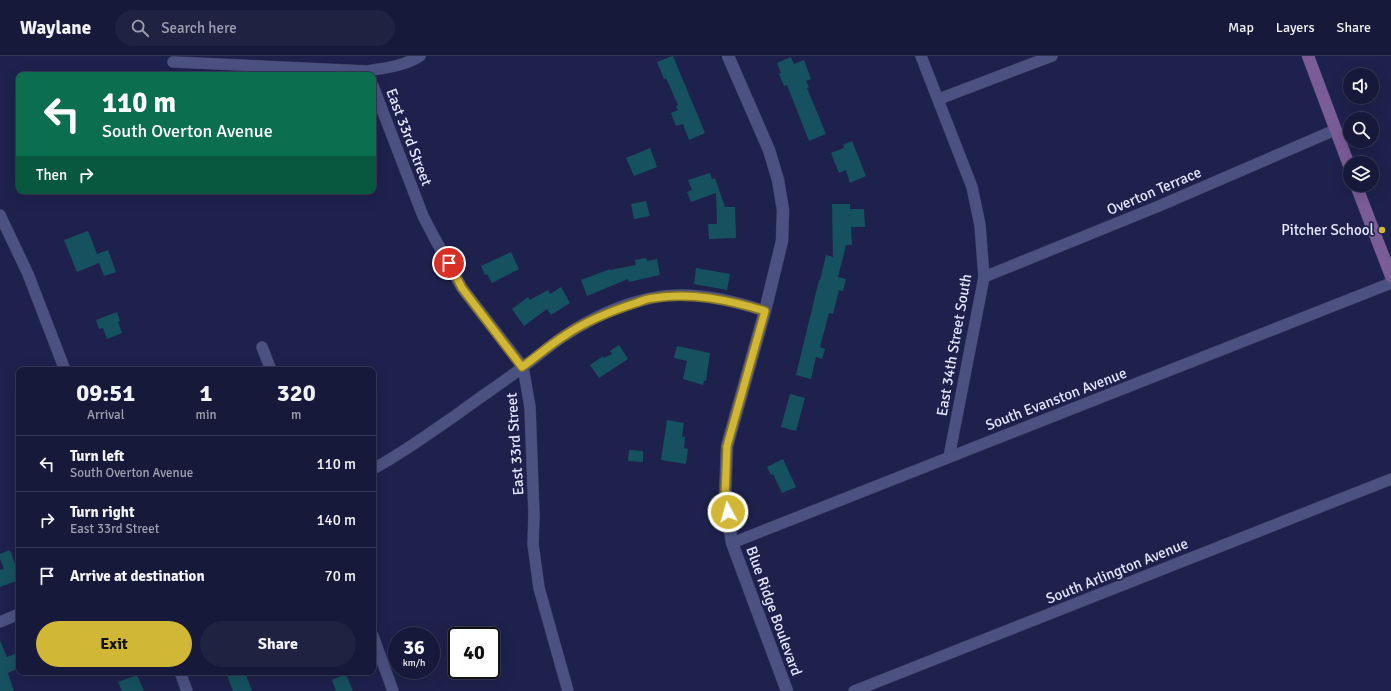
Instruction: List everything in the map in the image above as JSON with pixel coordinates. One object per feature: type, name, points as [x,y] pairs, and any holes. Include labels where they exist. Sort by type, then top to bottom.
[{"type":"main road","points":[[1308,56],[1345,156]]},
{"type":"main road","points":[[1359,192],[1391,276]]},
{"type":"street","points":[[373,72],[396,67],[412,61],[420,56]]},
{"type":"street","name":"Blue Ridge Boulevard","points":[[728,56],[769,150],[778,180],[783,210],[782,241],[765,311],[727,446],[725,497],[732,543],[787,691]]},
{"type":"street","name":"East 34th Street South","points":[[921,56],[939,98],[972,187],[980,225],[984,277],[949,457]]},
{"type":"street","points":[[939,98],[1052,56]]},
{"type":"street","points":[[174,62],[350,72]]},
{"type":"street","name":"East 33rd Street","points":[[376,94],[423,216],[435,239],[462,288],[522,367],[530,407],[534,515],[533,544],[538,581],[568,691]]},
{"type":"street","name":"Overton Terrace","points":[[984,277],[1159,206],[1335,130]]},
{"type":"street","points":[[0,216],[28,274],[64,367]]},
{"type":"street","name":"South Evanston Avenue","points":[[732,543],[1391,283]]},
{"type":"street","points":[[376,467],[430,433],[563,336],[582,324],[617,309],[653,298],[678,296],[710,298],[742,304],[765,311]]},
{"type":"street","points":[[262,347],[270,367]]},
{"type":"street","name":"South Arlington Avenue","points":[[854,691],[1391,479]]},
{"type":"street","points":[[0,622],[16,615]]},
{"type":"street","points":[[376,644],[393,691]]},
{"type":"street","points":[[181,675],[187,691]]},
{"type":"building","points":[[672,56],[705,133],[689,140],[683,124],[676,126],[671,113],[678,110],[676,106],[678,105],[657,62]]},
{"type":"building","points":[[791,57],[794,64],[804,60],[811,79],[806,81],[809,87],[807,88],[826,134],[809,141],[787,85],[784,86],[779,74],[781,73],[777,63]]},
{"type":"building","points":[[852,141],[866,176],[850,183],[846,170],[839,173],[831,153],[844,148],[843,145]]},
{"type":"building","points":[[650,148],[657,167],[634,176],[626,158]]},
{"type":"building","points":[[710,173],[712,179],[715,178],[725,207],[735,207],[736,238],[709,239],[708,224],[717,224],[716,193],[691,202],[687,192],[692,190],[688,180]]},
{"type":"building","points":[[646,201],[650,216],[634,219],[631,204]]},
{"type":"building","points":[[832,204],[850,204],[850,209],[864,209],[865,227],[851,227],[852,245],[846,245],[838,277],[846,279],[843,291],[839,290],[833,314],[829,313],[820,347],[825,349],[822,359],[816,357],[811,379],[796,375],[826,255],[833,257]]},
{"type":"building","points":[[88,231],[97,254],[108,250],[116,272],[104,276],[99,263],[77,272],[64,240]]},
{"type":"building","points":[[511,252],[519,269],[492,283],[487,274],[485,275],[481,266]]},
{"type":"building","points":[[646,258],[647,261],[657,259],[660,275],[629,282],[628,279],[587,296],[581,280],[610,269],[636,265],[635,260]]},
{"type":"building","points":[[696,268],[730,274],[727,290],[694,284]]},
{"type":"building","points":[[561,287],[570,303],[551,315],[547,309],[524,326],[512,309],[528,297],[530,300],[548,290],[550,294]]},
{"type":"building","points":[[117,312],[120,321],[118,322],[122,333],[107,339],[103,328],[99,329],[96,320]]},
{"type":"building","points":[[619,345],[628,359],[599,378],[590,365],[603,356],[604,358],[612,354],[610,351]]},
{"type":"building","points":[[677,346],[710,353],[706,381],[704,381],[703,385],[683,379],[687,361],[674,358]]},
{"type":"building","points":[[790,394],[805,398],[796,431],[781,427]]},
{"type":"building","points":[[667,420],[684,423],[682,437],[685,437],[684,448],[688,449],[686,464],[661,460]]},
{"type":"building","points":[[629,450],[643,451],[643,462],[628,461]]},
{"type":"building","points":[[783,459],[796,487],[782,493],[773,474],[771,475],[767,467]]},
{"type":"building","points":[[10,550],[16,564],[16,581],[0,587],[0,570],[4,569],[0,559],[0,554]]},
{"type":"building","points":[[0,640],[7,657],[16,653],[16,669],[8,673],[14,691],[0,691]]},
{"type":"building","points":[[137,675],[144,691],[122,691],[118,682]]},
{"type":"building","points":[[227,675],[246,675],[252,691],[233,691]]},
{"type":"building","points":[[346,675],[353,691],[336,691],[332,680]]},
{"type":"place","name":"Pitcher School","points":[[1382,230]]},
{"type":"route","points":[[449,263],[462,288],[522,367],[563,336],[582,324],[617,309],[653,298],[678,296],[710,298],[742,304],[765,311],[727,446],[725,497],[728,512]]}]
